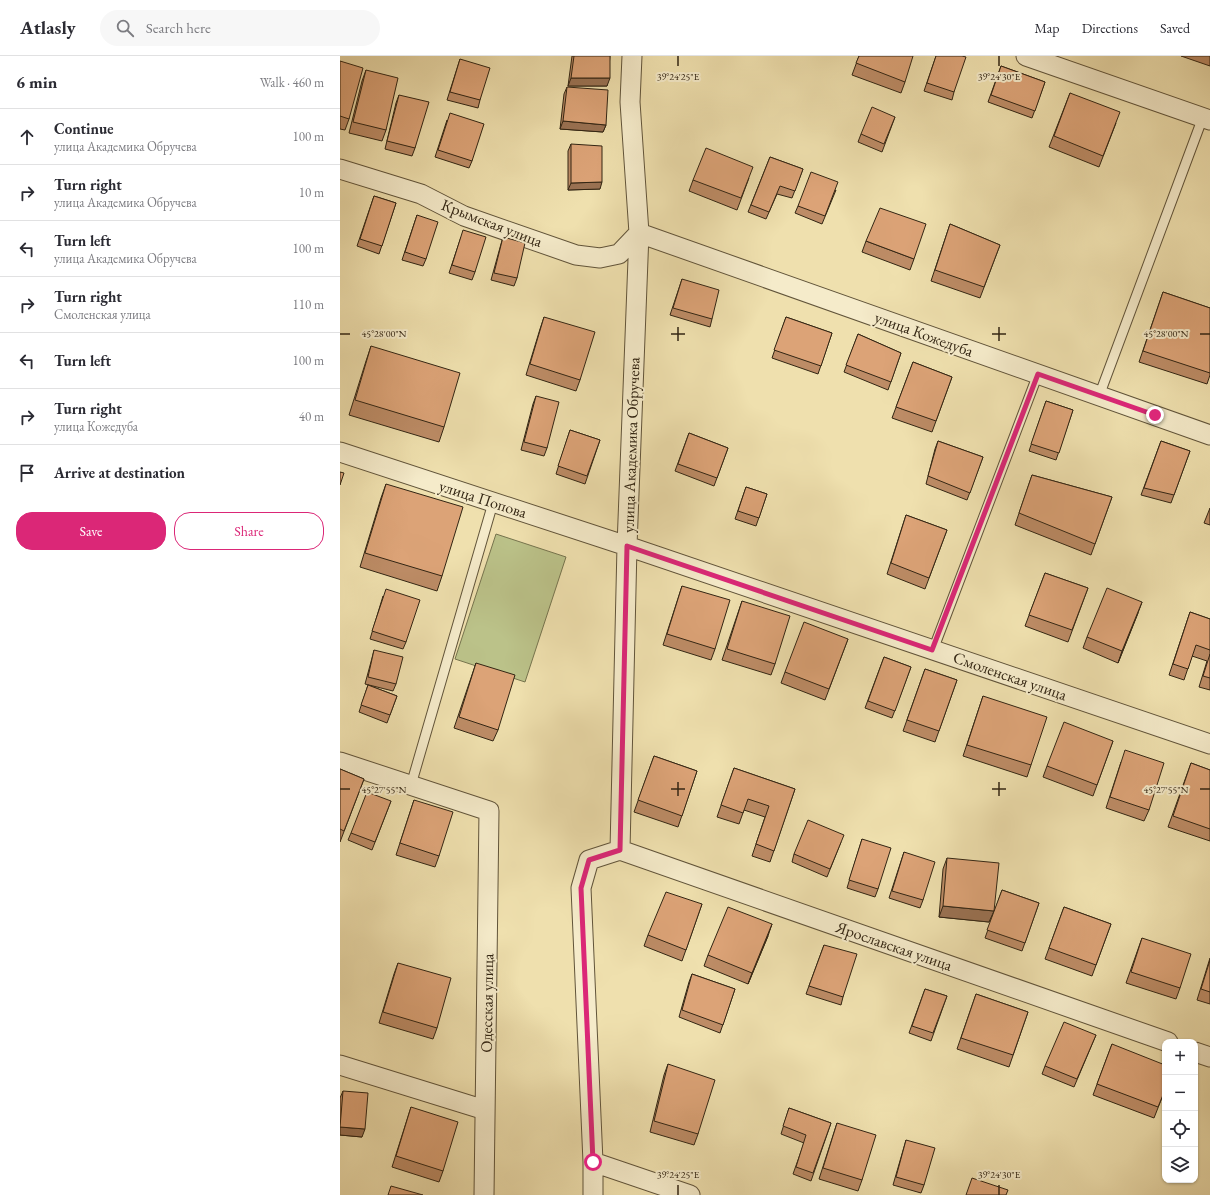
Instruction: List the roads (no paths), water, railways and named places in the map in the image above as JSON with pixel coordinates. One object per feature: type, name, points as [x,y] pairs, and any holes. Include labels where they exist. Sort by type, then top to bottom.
[{"type":"street","name":"улица Академика Обручева","points":[[620,850],[627,546],[638,233],[630,102],[632,56]]},
{"type":"street","points":[[1026,56],[1206,118]]},
{"type":"street","name":"Крымская улица","points":[[340,169],[421,194],[464,216],[576,255],[600,258],[619,254],[638,233]]},
{"type":"street","name":"улица Кожедуба","points":[[638,233],[1210,435]]},
{"type":"street","name":"улица Попова","points":[[340,452],[627,546]]},
{"type":"street","name":"Смоленская улица","points":[[627,546],[1210,744]]},
{"type":"street","points":[[340,762],[411,785]]},
{"type":"street","name":"Одесская улица","points":[[411,785],[489,811],[484,1195]]},
{"type":"street","points":[[593,1195],[593,1162],[581,888],[589,860],[620,850]]},
{"type":"street","name":"Ярославская улица","points":[[620,850],[1162,1040]]},
{"type":"street","points":[[1198,1053],[1210,1057]]},
{"type":"street","points":[[340,1065],[485,1110]]},
{"type":"street","points":[[593,1162],[690,1195]]},
{"type":"lane","points":[[1099,396],[1206,118]]},
{"type":"lane","points":[[932,650],[1038,374]]},
{"type":"lane","points":[[411,785],[493,503]]}]
